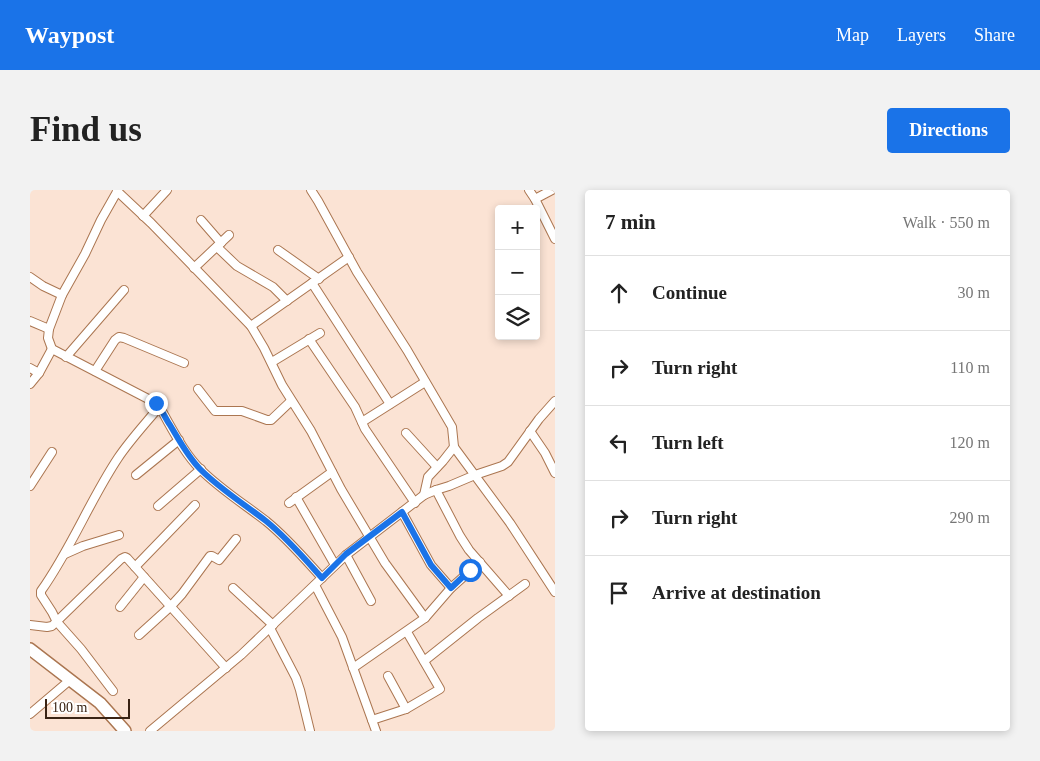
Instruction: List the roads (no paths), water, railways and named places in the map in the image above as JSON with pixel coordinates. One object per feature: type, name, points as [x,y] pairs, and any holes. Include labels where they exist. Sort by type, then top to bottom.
[{"type":"highway","points":[[30,650],[100,704],[126,731]]},
{"type":"street","points":[[322,578],[292,545],[267,522],[200,469],[188,454],[156,403],[52,349],[48,338],[49,329],[62,295],[81,262],[117,190],[251,326],[272,362],[291,401],[311,431],[341,489],[386,563],[425,618]]},
{"type":"street","points":[[143,216],[167,190]]},
{"type":"street","points":[[311,190],[349,257],[452,427],[454,447],[510,523],[554,588]]},
{"type":"street","points":[[529,190],[535,198],[555,239]]},
{"type":"street","points":[[535,198],[552,190]]},
{"type":"street","points":[[201,220],[237,266],[273,287],[287,301]]},
{"type":"street","points":[[194,268],[229,235]]},
{"type":"street","points":[[278,250],[315,281],[390,404]]},
{"type":"street","points":[[251,326],[349,257]]},
{"type":"street","points":[[30,277],[62,295]]},
{"type":"street","points":[[66,357],[124,290]]},
{"type":"street","points":[[30,321],[49,329]]},
{"type":"street","points":[[272,362],[320,333]]},
{"type":"street","points":[[95,371],[115,340],[119,337],[184,362]]},
{"type":"street","points":[[309,339],[355,407],[365,429],[414,503]]},
{"type":"street","points":[[30,384],[39,373],[52,349]]},
{"type":"street","points":[[30,368],[39,373]]},
{"type":"street","points":[[362,422],[425,382]]},
{"type":"street","points":[[198,389],[215,411],[242,411],[267,420],[271,420],[291,401]]},
{"type":"street","points":[[150,731],[226,668],[346,554],[424,496],[508,462],[539,419],[555,401]]},
{"type":"street","points":[[113,691],[56,622],[41,595],[41,591],[65,554],[119,456],[160,407]]},
{"type":"street","points":[[530,431],[545,453],[555,473]]},
{"type":"street","points":[[406,432],[437,467]]},
{"type":"street","points":[[136,475],[179,440]]},
{"type":"street","points":[[424,496],[427,478],[454,447]]},
{"type":"street","points":[[30,486],[52,452]]},
{"type":"street","points":[[158,506],[200,469]]},
{"type":"street","points":[[288,503],[332,472]]},
{"type":"street","points":[[436,490],[469,550],[509,596]]},
{"type":"street","points":[[296,497],[335,565]]},
{"type":"street","points":[[135,567],[195,505]]},
{"type":"street","points":[[402,512],[431,565],[451,588]]},
{"type":"street","points":[[65,554],[83,546],[119,535]]},
{"type":"street","points":[[139,635],[171,606],[187,588],[210,556],[219,560],[236,540]]},
{"type":"street","points":[[346,554],[370,602]]},
{"type":"street","points":[[30,625],[52,626],[125,557],[226,668]]},
{"type":"street","points":[[353,668],[425,618],[451,588],[480,562]]},
{"type":"street","points":[[120,607],[144,577]]},
{"type":"street","points":[[424,661],[525,584]]},
{"type":"street","points":[[314,585],[342,637],[376,731]]},
{"type":"street","points":[[233,588],[272,626],[296,678],[310,731]]},
{"type":"street","points":[[372,720],[406,709],[440,689],[407,632]]},
{"type":"street","points":[[388,676],[406,709]]},
{"type":"street","points":[[30,714],[70,680]]}]
